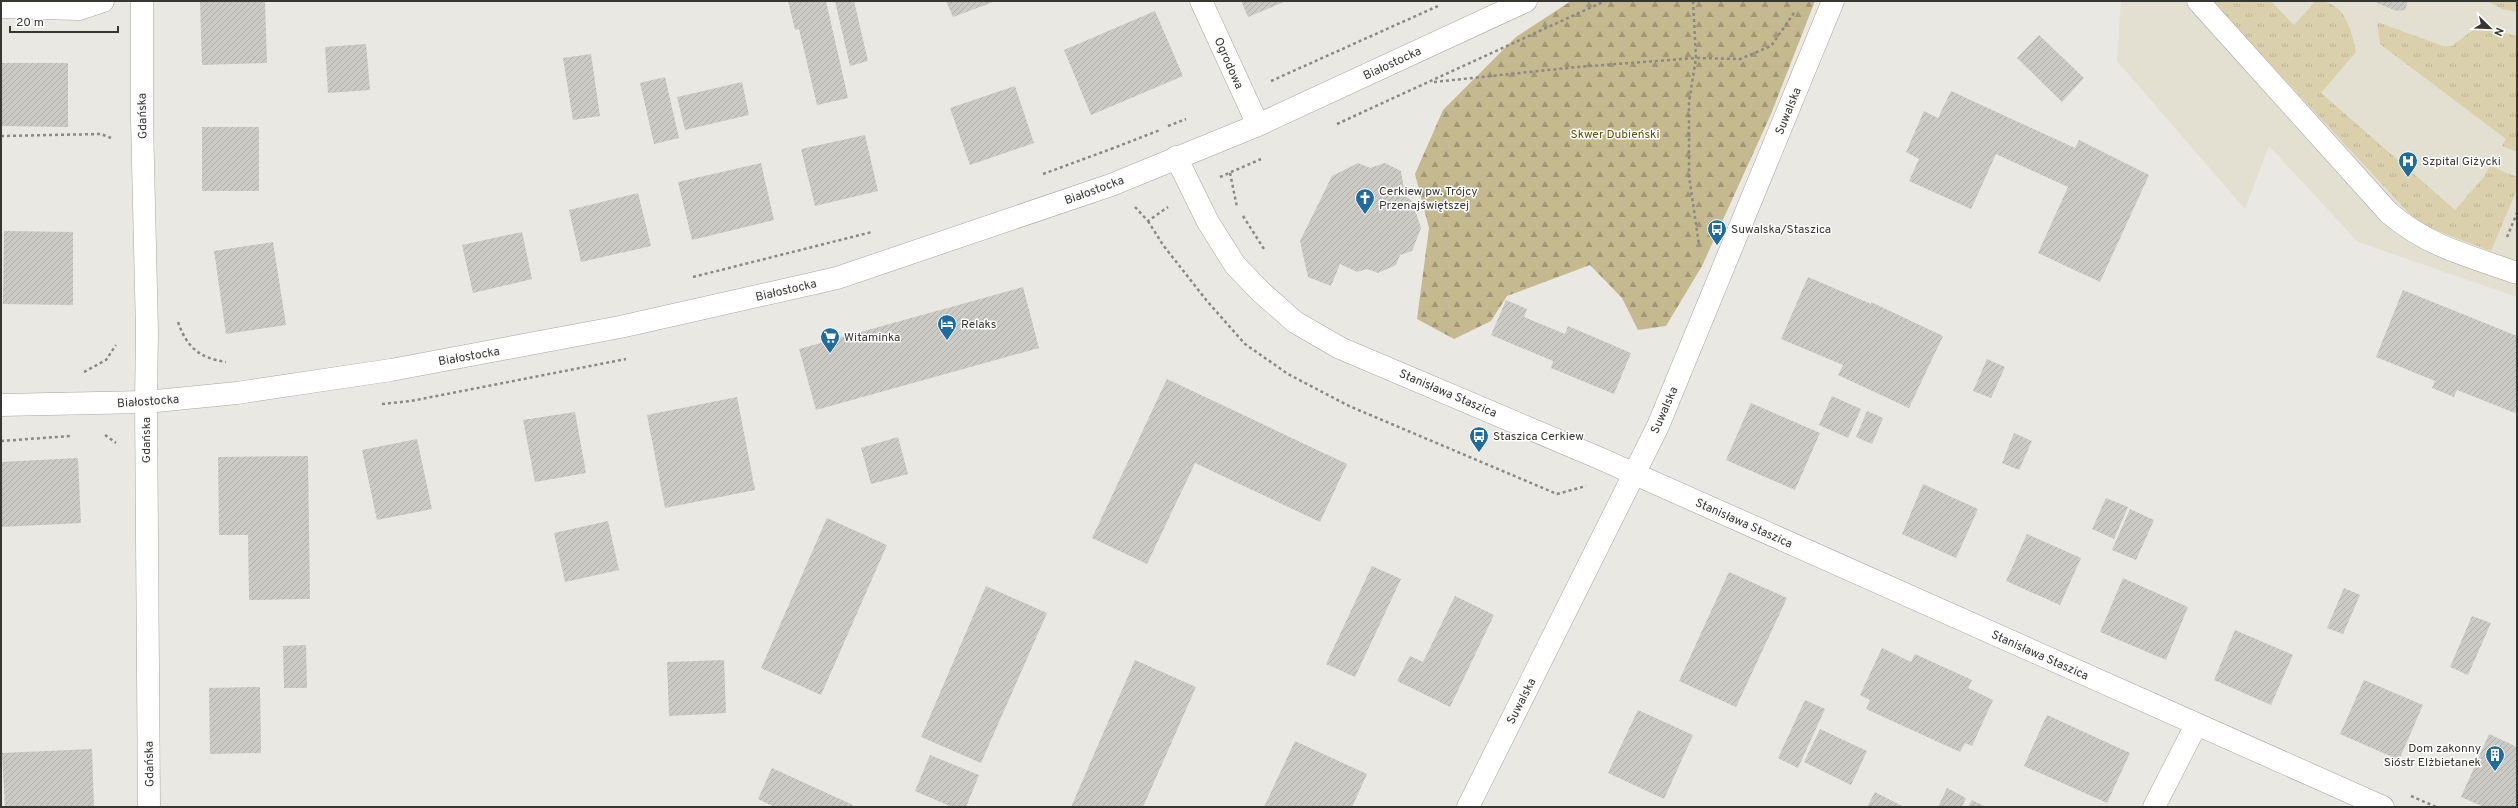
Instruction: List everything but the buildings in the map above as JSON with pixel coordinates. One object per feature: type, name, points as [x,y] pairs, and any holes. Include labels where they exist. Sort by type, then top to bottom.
[{"type":"street","points":[[1,7],[79,9],[103,1]]},
{"type":"street","name":"Gdańska","points":[[142,1],[142,120],[147,331],[146,402],[149,807]]},
{"type":"street","name":"Ogrodowa","points":[[1201,1],[1258,125]]},
{"type":"street","name":"Białostocka","points":[[1,405],[146,402],[237,393],[390,370],[613,328],[837,278],[1110,185],[1258,125],[1526,1]]},
{"type":"street","name":"Suwalska","points":[[1468,807],[1658,426],[1833,1]]},
{"type":"street","points":[[2198,1],[2389,213],[2408,230],[2434,244],[2517,273]]},
{"type":"street","name":"Stanisława Staszica","points":[[1176,157],[1208,222],[1235,265],[1261,292],[1295,322],[1340,348],[1634,473],[2382,807]]},
{"type":"street","points":[[2154,807],[2196,725]]},
{"type":"path","points":[[1693,1],[1696,58],[1689,102],[1689,176],[1700,251]]},
{"type":"path","points":[[1430,82],[1577,67],[1696,58],[1740,59],[1771,46],[1797,7]]},
{"type":"path","points":[[1,136],[101,134],[109,139],[116,138]]},
{"type":"path","points":[[1036,176],[1111,149]]},
{"type":"path","points":[[1230,173],[1236,205],[1264,250]]},
{"type":"path","points":[[1148,221],[1163,245],[1245,344],[1288,374],[1349,406],[1557,494],[1587,485]]},
{"type":"path","points":[[686,279],[878,230]]},
{"type":"path","points":[[181,330],[196,352],[210,360],[230,362]]},
{"type":"path","points":[[1,440],[78,436]]},
{"type":"shaded area","name":"Szpital Giżycki","points":[[2121,1],[2517,1],[2517,297],[2358,242],[2269,146],[2245,209],[2117,61]]},
{"type":"green space","name":"Skwer Dubieński","points":[[1571,1],[1815,1],[1771,114],[1702,266],[1666,326],[1638,330],[1622,298],[1590,265],[1507,296],[1491,321],[1454,339],[1417,319],[1429,228],[1415,174],[1443,110],[1516,37]]},
{"type":"green space","points":[[2212,1],[2271,1],[2294,25],[2316,1],[2326,2],[2340,11],[2349,26],[2356,52],[2321,93],[2455,210],[2483,178],[2490,166],[2517,177],[2517,189],[2491,251],[2419,224]]},
{"type":"green space","points":[[2487,1],[2517,1],[2517,12],[2502,9]]},
{"type":"green space","points":[[2377,22],[2443,46],[2452,46],[2477,27],[2517,36],[2517,152],[2502,146],[2506,139],[2380,44]]},
{"type":"place","name":"Szpital Giżycki","points":[[2408,178]]},
{"type":"place","name":"Cerkiew pw. Trójcy Przenajświętszej","points":[[1365,215]]},
{"type":"place","name":"Suwalska/Staszica","points":[[1717,246]]},
{"type":"place","name":"Relaks","points":[[947,341]]},
{"type":"place","name":"Witaminka","points":[[830,354]]},
{"type":"place","name":"Staszica Cerkiew","points":[[1479,453]]},
{"type":"place","name":"Dom zakonny Sióstr Elżbietanek","points":[[2495,772]]}]
